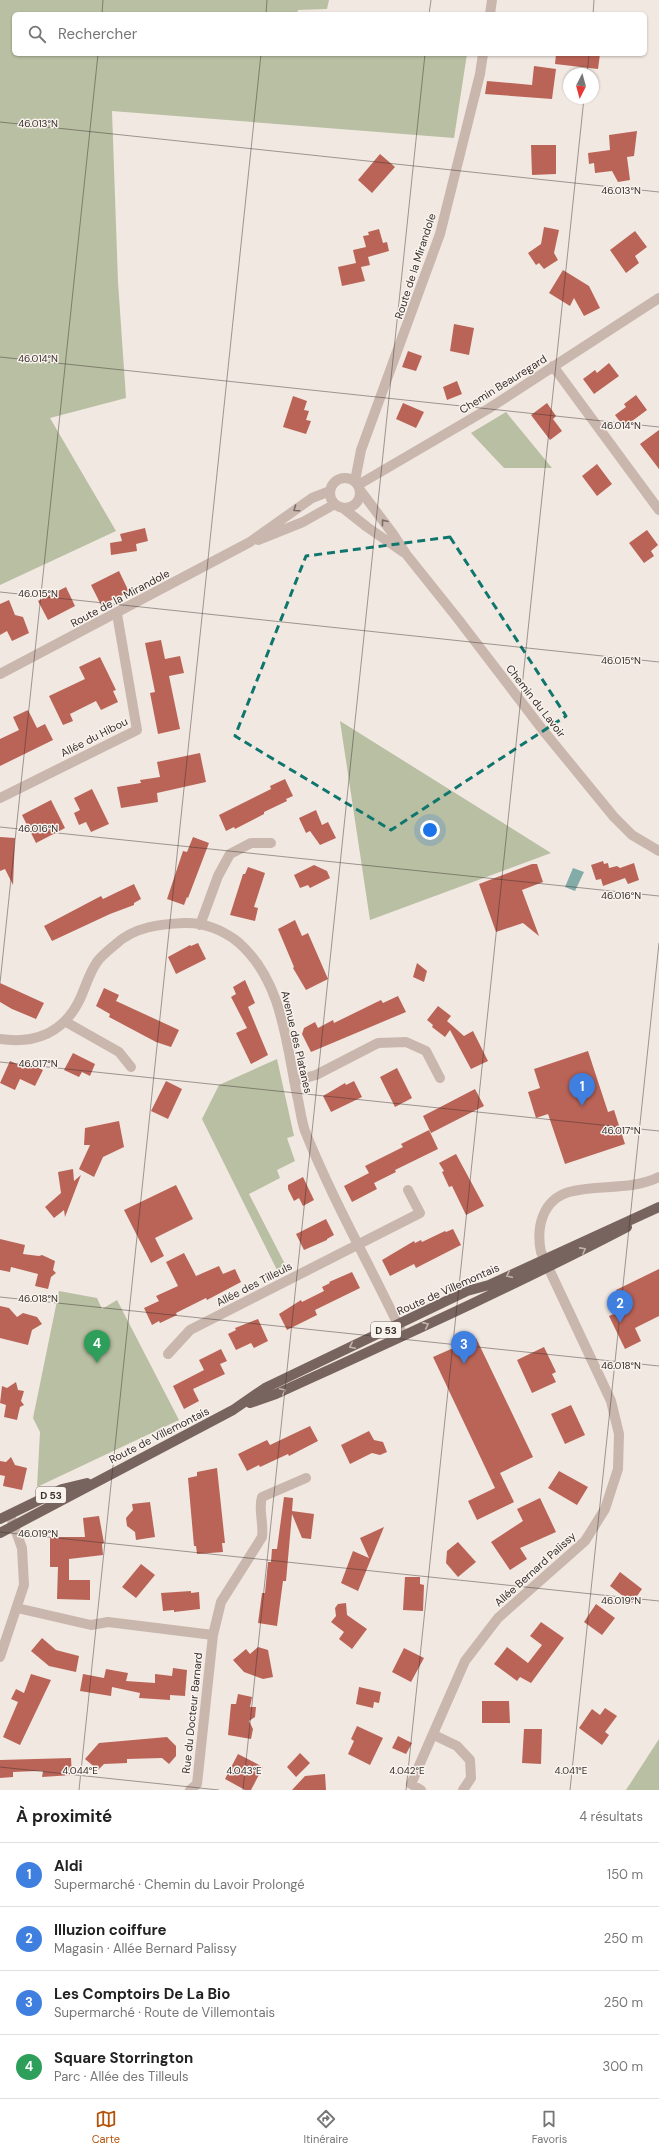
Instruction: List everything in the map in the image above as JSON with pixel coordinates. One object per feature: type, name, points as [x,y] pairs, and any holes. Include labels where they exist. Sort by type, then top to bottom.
[{"type":"main road","name":"Route de Villemontais","points":[[233,1410],[276,1394],[403,1336],[546,1263],[630,1225],[657,1208]]},
{"type":"main road","name":"Route de Villemontais","points":[[0,1533],[68,1499],[95,1482],[233,1410],[266,1388],[467,1291],[488,1285],[546,1263]]},
{"type":"main road","name":"Route de Villemontais","points":[[0,1519],[62,1489],[95,1482]]},
{"type":"street","points":[[490,12],[492,0]]},
{"type":"street","name":"Route de la Mirandole","points":[[358,486],[361,450],[440,234],[480,74],[483,56]]},
{"type":"street","name":"Chemin Beauregard","points":[[358,486],[488,409],[659,298]]},
{"type":"street","points":[[553,366],[659,510]]},
{"type":"street","points":[[346,478],[358,486],[356,503],[339,506],[332,501],[330,491],[337,480],[346,478]]},
{"type":"street","name":"Chemin du Lavoir","points":[[358,486],[406,554],[542,729],[614,817],[632,835],[659,851]]},
{"type":"street","name":"Route de la Mirandole","points":[[0,674],[117,614],[250,542],[312,498],[330,491]]},
{"type":"street","name":"Route de la Mirandole","points":[[250,542],[303,522],[339,506]]},
{"type":"street","name":"Chemin du Lavoir","points":[[339,506],[367,528],[406,554]]},
{"type":"street","name":"Allée du Hibou","points":[[0,798],[137,730],[117,614]]},
{"type":"street","points":[[200,925],[218,876],[230,854],[251,843],[271,843]]},
{"type":"street","name":"Avenue des Platanes","points":[[0,1039],[18,1041],[41,1037],[66,1022],[78,1003],[97,962],[123,937],[148,927],[166,924],[191,923],[228,934],[250,953],[267,977],[276,998],[304,1129],[358,1245],[403,1336]]},
{"type":"street","points":[[66,1022],[120,1052],[131,1068]]},
{"type":"street","points":[[294,1081],[316,1074],[378,1043],[406,1042],[426,1051],[440,1078]]},
{"type":"street","name":"Allée Bernard Palissy","points":[[421,1790],[411,1784],[466,1661],[498,1618],[585,1541],[605,1509],[618,1468],[619,1434],[611,1401],[546,1263],[539,1243],[539,1227],[550,1204],[560,1196],[569,1192],[628,1187],[659,1177]]},
{"type":"street","name":"Allée des Tilleuls","points":[[168,1354],[190,1330],[420,1213],[408,1190]]},
{"type":"street","name":"Rue du Docteur Barnard","points":[[190,1790],[196,1784],[213,1635],[221,1602],[262,1536],[262,1497],[306,1478]]},
{"type":"street","points":[[0,1657],[24,1585],[22,1548],[10,1515]]},
{"type":"street","points":[[17,1608],[91,1625],[108,1622],[213,1635]]},
{"type":"street","points":[[434,1735],[457,1746],[470,1760],[471,1778],[463,1790]]},
{"type":"highlighted area","points":[[450,537],[566,716],[391,830],[235,736],[306,556]]},
{"type":"green space","points":[[0,0],[329,0],[327,9],[298,10],[298,12],[12,12],[12,56],[467,56],[454,138],[112,111],[118,282],[126,398],[50,418],[116,531],[0,585]]},
{"type":"green space","points":[[506,412],[552,468],[504,468],[471,433]]},
{"type":"green space","points":[[340,721],[551,853],[370,920]]},
{"type":"green space","points":[[277,1059],[294,1136],[287,1138],[295,1161],[277,1170],[280,1178],[249,1194],[288,1270],[279,1274],[202,1119],[219,1085]]},
{"type":"green space","points":[[59,1291],[97,1298],[102,1309],[117,1300],[179,1420],[37,1487],[40,1432],[33,1418]]},
{"type":"green space","points":[[659,1739],[659,1790],[626,1790]]},
{"type":"water","points":[[573,868],[584,872],[575,891],[565,887]]},
{"type":"building","points":[[556,56],[600,56],[598,68],[555,64]]},
{"type":"building","points":[[534,66],[556,69],[552,99],[485,94],[487,81],[532,85]]},
{"type":"building","points":[[637,131],[634,156],[627,157],[630,180],[618,182],[612,171],[595,173],[594,163],[589,164],[588,153],[610,150],[609,135]]},
{"type":"building","points":[[531,145],[556,145],[556,174],[532,175]]},
{"type":"building","points":[[380,154],[395,167],[372,193],[358,180]]},
{"type":"building","points":[[544,227],[559,230],[554,253],[558,260],[544,269],[539,263],[536,265],[528,253],[541,244]]},
{"type":"building","points":[[379,229],[383,243],[387,242],[389,251],[368,257],[370,265],[361,267],[365,281],[342,286],[338,267],[356,263],[353,250],[366,247],[363,236],[369,235],[368,232]]},
{"type":"building","points":[[635,231],[647,247],[635,256],[639,263],[626,273],[610,250]]},
{"type":"building","points":[[563,270],[589,286],[600,308],[584,316],[574,298],[570,306],[549,293]]},
{"type":"building","points":[[454,324],[474,328],[469,355],[450,351]]},
{"type":"building","points":[[408,351],[422,356],[416,371],[402,367]]},
{"type":"building","points":[[609,363],[619,376],[594,394],[583,379],[595,370],[597,373]]},
{"type":"building","points":[[457,381],[462,394],[447,400],[443,387]]},
{"type":"building","points":[[636,395],[647,410],[624,427],[615,415],[626,407],[624,404]]},
{"type":"building","points":[[293,396],[307,401],[304,410],[309,411],[306,420],[311,421],[306,434],[283,427]]},
{"type":"building","points":[[403,403],[424,412],[416,428],[396,419]]},
{"type":"building","points":[[547,403],[556,416],[553,419],[562,431],[550,440],[531,415]]},
{"type":"building","points":[[659,430],[659,469],[640,444]]},
{"type":"building","points":[[597,464],[612,484],[597,496],[582,476]]},
{"type":"building","points":[[145,528],[148,541],[136,544],[137,551],[111,555],[110,543],[122,541],[120,534]]},
{"type":"building","points":[[647,530],[658,545],[651,551],[654,556],[644,563],[629,543]]},
{"type":"building","points":[[119,571],[129,592],[101,605],[91,585]]},
{"type":"building","points":[[66,587],[75,606],[48,620],[38,601]]},
{"type":"building","points":[[9,600],[15,615],[23,617],[29,633],[12,641],[7,631],[0,635],[0,604]]},
{"type":"building","points":[[161,640],[165,659],[180,656],[184,673],[169,676],[180,729],[158,734],[150,693],[155,692],[145,643]]},
{"type":"building","points":[[100,657],[116,690],[113,691],[118,702],[101,710],[96,701],[70,714],[73,721],[63,725],[49,696],[85,679],[79,667]]},
{"type":"building","points":[[28,710],[37,728],[45,724],[53,740],[0,766],[0,739],[19,730],[13,717]]},
{"type":"building","points":[[200,753],[206,782],[157,793],[158,802],[121,808],[117,787],[141,783],[140,780],[160,777],[157,762]]},
{"type":"building","points":[[285,779],[293,796],[286,799],[287,801],[264,812],[264,814],[235,829],[234,827],[226,831],[219,815],[271,789],[270,786]]},
{"type":"building","points":[[92,789],[109,824],[91,832],[86,822],[79,825],[74,813],[80,810],[74,798]]},
{"type":"building","points":[[51,800],[65,828],[36,843],[22,815]]},
{"type":"building","points":[[316,810],[322,825],[328,822],[336,838],[320,845],[310,831],[306,833],[299,818]]},
{"type":"building","points":[[0,837],[15,838],[13,885],[5,869],[0,871]]},
{"type":"building","points":[[193,837],[209,843],[184,905],[167,899],[183,851],[187,852]]},
{"type":"building","points":[[603,861],[604,864],[608,863],[609,868],[617,866],[620,868],[634,863],[639,880],[628,884],[625,878],[603,886],[601,879],[596,880],[591,865]]},
{"type":"building","points":[[532,864],[537,864],[543,882],[522,890],[539,936],[523,923],[496,932],[479,884]]},
{"type":"building","points":[[314,865],[327,871],[330,878],[310,888],[308,885],[300,888],[294,875]]},
{"type":"building","points":[[248,867],[265,873],[254,907],[258,908],[255,921],[230,915],[243,874],[245,874]]},
{"type":"building","points":[[134,884],[141,899],[134,903],[134,905],[110,914],[52,941],[44,926],[101,896],[103,899]]},
{"type":"building","points":[[295,920],[302,936],[308,933],[328,979],[306,990],[293,968],[294,967],[278,929]]},
{"type":"building","points":[[198,943],[206,959],[176,974],[168,957],[190,945],[191,946]]},
{"type":"building","points":[[417,963],[427,971],[424,982],[413,977]]},
{"type":"building","points":[[245,980],[255,1003],[248,1007],[268,1055],[251,1064],[236,1033],[247,1028],[231,997],[236,994],[233,987]]},
{"type":"building","points":[[0,983],[44,1003],[36,1019],[12,1009],[0,1002]]},
{"type":"building","points":[[104,988],[119,995],[116,1001],[179,1030],[171,1047],[156,1042],[109,1017],[110,1014],[96,1006]]},
{"type":"building","points":[[398,996],[406,1012],[311,1052],[302,1034],[304,1028],[315,1022],[318,1028],[333,1020],[334,1023],[381,1000],[383,1003]]},
{"type":"building","points":[[438,1006],[451,1016],[447,1021],[464,1036],[473,1031],[488,1061],[471,1069],[450,1030],[445,1037],[432,1027],[433,1025],[427,1020]]},
{"type":"building","points":[[588,1051],[608,1112],[614,1110],[625,1144],[565,1164],[548,1114],[536,1118],[528,1092],[540,1088],[534,1069]]},
{"type":"building","points":[[73,1053],[95,1064],[90,1076],[82,1072],[79,1077],[64,1070]]},
{"type":"building","points":[[10,1061],[26,1068],[28,1063],[43,1070],[35,1086],[20,1079],[15,1090],[0,1083]]},
{"type":"building","points":[[397,1068],[412,1098],[395,1107],[380,1077]]},
{"type":"building","points":[[166,1081],[182,1089],[168,1119],[151,1111]]},
{"type":"building","points":[[354,1081],[362,1097],[331,1112],[323,1096],[345,1083],[346,1085]]},
{"type":"building","points":[[475,1089],[484,1106],[431,1133],[423,1116]]},
{"type":"building","points":[[119,1121],[124,1147],[103,1157],[94,1177],[79,1169],[90,1145],[84,1145],[85,1128]]},
{"type":"building","points":[[429,1130],[438,1149],[395,1170],[396,1172],[374,1183],[377,1189],[352,1202],[344,1186],[369,1173],[365,1166],[403,1147],[401,1144]]},
{"type":"building","points":[[456,1154],[484,1206],[466,1215],[452,1186],[449,1187],[442,1172],[444,1171],[439,1163]]},
{"type":"building","points":[[73,1169],[74,1181],[81,1175],[65,1217],[64,1210],[54,1218],[45,1207],[61,1193],[58,1172]]},
{"type":"building","points":[[303,1177],[314,1200],[303,1206],[299,1198],[294,1201],[288,1189],[288,1185]]},
{"type":"building","points":[[176,1185],[193,1219],[155,1238],[164,1256],[151,1263],[124,1210]]},
{"type":"building","points":[[326,1219],[334,1235],[327,1240],[304,1250],[296,1234]]},
{"type":"building","points":[[453,1229],[461,1245],[416,1268],[414,1264],[390,1276],[382,1260],[414,1241],[415,1243],[421,1240],[422,1242],[445,1231],[446,1232]]},
{"type":"building","points":[[0,1239],[25,1245],[23,1254],[42,1255],[55,1261],[53,1270],[56,1273],[51,1277],[48,1289],[35,1286],[38,1274],[11,1267],[10,1272],[0,1270]]},
{"type":"building","points":[[184,1253],[196,1276],[219,1266],[223,1274],[235,1269],[241,1282],[207,1300],[206,1298],[176,1313],[177,1315],[152,1325],[144,1308],[159,1301],[156,1296],[178,1286],[166,1262]]},
{"type":"building","points":[[659,1269],[659,1316],[635,1328],[641,1341],[625,1349],[609,1316],[625,1309],[616,1290]]},
{"type":"building","points":[[352,1272],[360,1288],[315,1310],[317,1315],[287,1330],[279,1314],[301,1300],[302,1302],[324,1291],[322,1287],[330,1283],[329,1282]]},
{"type":"building","points":[[0,1306],[9,1308],[17,1317],[23,1313],[37,1317],[42,1324],[32,1330],[28,1345],[0,1338]]},
{"type":"building","points":[[258,1319],[268,1341],[254,1348],[251,1343],[236,1350],[228,1334],[236,1330],[235,1328]]},
{"type":"building","points":[[476,1338],[533,1457],[500,1473],[514,1502],[477,1520],[468,1501],[495,1488],[433,1357]]},
{"type":"building","points":[[544,1347],[556,1372],[552,1374],[556,1382],[532,1393],[517,1360]]},
{"type":"building","points":[[221,1349],[227,1361],[220,1364],[225,1374],[193,1389],[199,1401],[184,1409],[173,1386],[204,1370],[199,1360]]},
{"type":"building","points":[[16,1382],[18,1390],[24,1391],[21,1401],[24,1405],[20,1407],[17,1420],[4,1417],[6,1405],[0,1403],[2,1386],[7,1388]]},
{"type":"building","points":[[571,1405],[585,1435],[565,1444],[551,1414]]},
{"type":"building","points":[[310,1426],[318,1441],[289,1456],[288,1454],[260,1467],[259,1465],[247,1471],[238,1454],[267,1440],[270,1445]]},
{"type":"building","points":[[369,1431],[374,1440],[383,1442],[387,1452],[380,1455],[372,1453],[350,1464],[341,1445]]},
{"type":"building","points":[[11,1457],[15,1465],[27,1468],[22,1490],[3,1486],[5,1476],[0,1475],[0,1461],[6,1462]]},
{"type":"building","points":[[217,1468],[225,1543],[222,1543],[223,1552],[197,1554],[196,1546],[194,1546],[188,1478],[197,1476],[197,1472]]},
{"type":"building","points":[[559,1471],[588,1487],[577,1505],[548,1488]]},
{"type":"building","points":[[284,1497],[293,1498],[292,1511],[314,1514],[311,1539],[302,1538],[292,1514],[286,1581],[283,1581],[277,1626],[258,1623],[262,1593],[265,1593],[268,1562],[271,1562],[272,1549],[277,1549]]},
{"type":"building","points":[[540,1498],[556,1532],[520,1548],[527,1559],[510,1570],[491,1542],[523,1521],[517,1509]]},
{"type":"building","points":[[150,1502],[155,1537],[136,1540],[135,1532],[127,1526],[126,1518],[133,1510],[132,1504]]},
{"type":"building","points":[[99,1516],[104,1543],[102,1544],[103,1555],[69,1559],[69,1580],[90,1580],[90,1600],[57,1599],[58,1567],[50,1567],[50,1537],[85,1537],[83,1518]]},
{"type":"building","points":[[384,1527],[358,1591],[341,1583],[353,1551],[369,1558],[360,1538]]},
{"type":"building","points":[[458,1542],[476,1562],[458,1577],[446,1563],[447,1551]]},
{"type":"building","points":[[141,1564],[155,1575],[136,1598],[122,1587]]},
{"type":"building","points":[[620,1572],[642,1589],[632,1603],[610,1586]]},
{"type":"building","points":[[405,1577],[420,1577],[420,1584],[424,1585],[423,1611],[403,1610]]},
{"type":"building","points":[[191,1591],[191,1593],[199,1592],[200,1609],[174,1612],[174,1610],[163,1611],[161,1593]]},
{"type":"building","points":[[346,1603],[347,1615],[367,1629],[352,1649],[339,1639],[344,1632],[331,1622],[336,1616],[335,1608],[338,1604]]},
{"type":"building","points":[[596,1604],[615,1618],[602,1635],[584,1622]]},
{"type":"building","points":[[541,1622],[564,1638],[531,1683],[520,1677],[517,1681],[494,1664],[507,1647],[528,1663],[542,1645],[530,1636]]},
{"type":"building","points":[[42,1638],[56,1650],[79,1656],[76,1672],[49,1666],[31,1651]]},
{"type":"building","points":[[258,1647],[268,1650],[273,1677],[263,1679],[244,1672],[233,1660],[246,1649],[250,1654]]},
{"type":"building","points":[[404,1648],[424,1658],[411,1682],[392,1672]]},
{"type":"building","points":[[173,1668],[187,1670],[185,1696],[170,1695],[170,1700],[139,1698],[140,1693],[112,1687],[111,1696],[80,1691],[83,1674],[104,1678],[106,1669],[128,1673],[126,1681],[155,1683],[155,1674],[172,1676]]},
{"type":"building","points":[[31,1674],[51,1680],[20,1745],[3,1737],[18,1702],[11,1699],[16,1689],[24,1693]]},
{"type":"building","points":[[359,1687],[381,1692],[379,1703],[374,1702],[373,1708],[356,1704]]},
{"type":"building","points":[[238,1694],[252,1697],[250,1707],[256,1707],[255,1717],[249,1721],[253,1729],[251,1739],[228,1735],[231,1704],[236,1704]]},
{"type":"building","points":[[482,1701],[509,1701],[510,1723],[482,1723]]},
{"type":"building","points":[[605,1708],[617,1716],[605,1732],[609,1735],[602,1745],[579,1728],[592,1709],[600,1715]]},
{"type":"building","points":[[357,1726],[383,1738],[370,1765],[348,1754],[354,1741],[351,1739]]},
{"type":"building","points":[[524,1729],[542,1729],[541,1764],[522,1763]]},
{"type":"building","points":[[398,1736],[412,1743],[406,1754],[392,1748]]},
{"type":"building","points":[[167,1737],[176,1746],[176,1756],[169,1764],[162,1758],[127,1759],[127,1763],[104,1764],[98,1770],[85,1759],[99,1743]]},
{"type":"building","points":[[300,1753],[310,1763],[296,1777],[287,1767]]},
{"type":"building","points":[[238,1754],[263,1767],[251,1790],[245,1790],[225,1779]]},
{"type":"building","points":[[71,1758],[72,1775],[42,1777],[43,1771],[36,1771],[13,1772],[13,1777],[0,1778],[0,1760]]},
{"type":"building","points":[[325,1774],[326,1790],[292,1790],[305,1776]]},
{"type":"place","name":"Aldi","points":[[582,1106]]},
{"type":"place","name":"Illuzion coiffure","points":[[620,1323]]},
{"type":"place","name":"Square Storrington","points":[[97,1363]]},
{"type":"place","name":"Les Comptoirs De La Bio","points":[[464,1364]]}]
